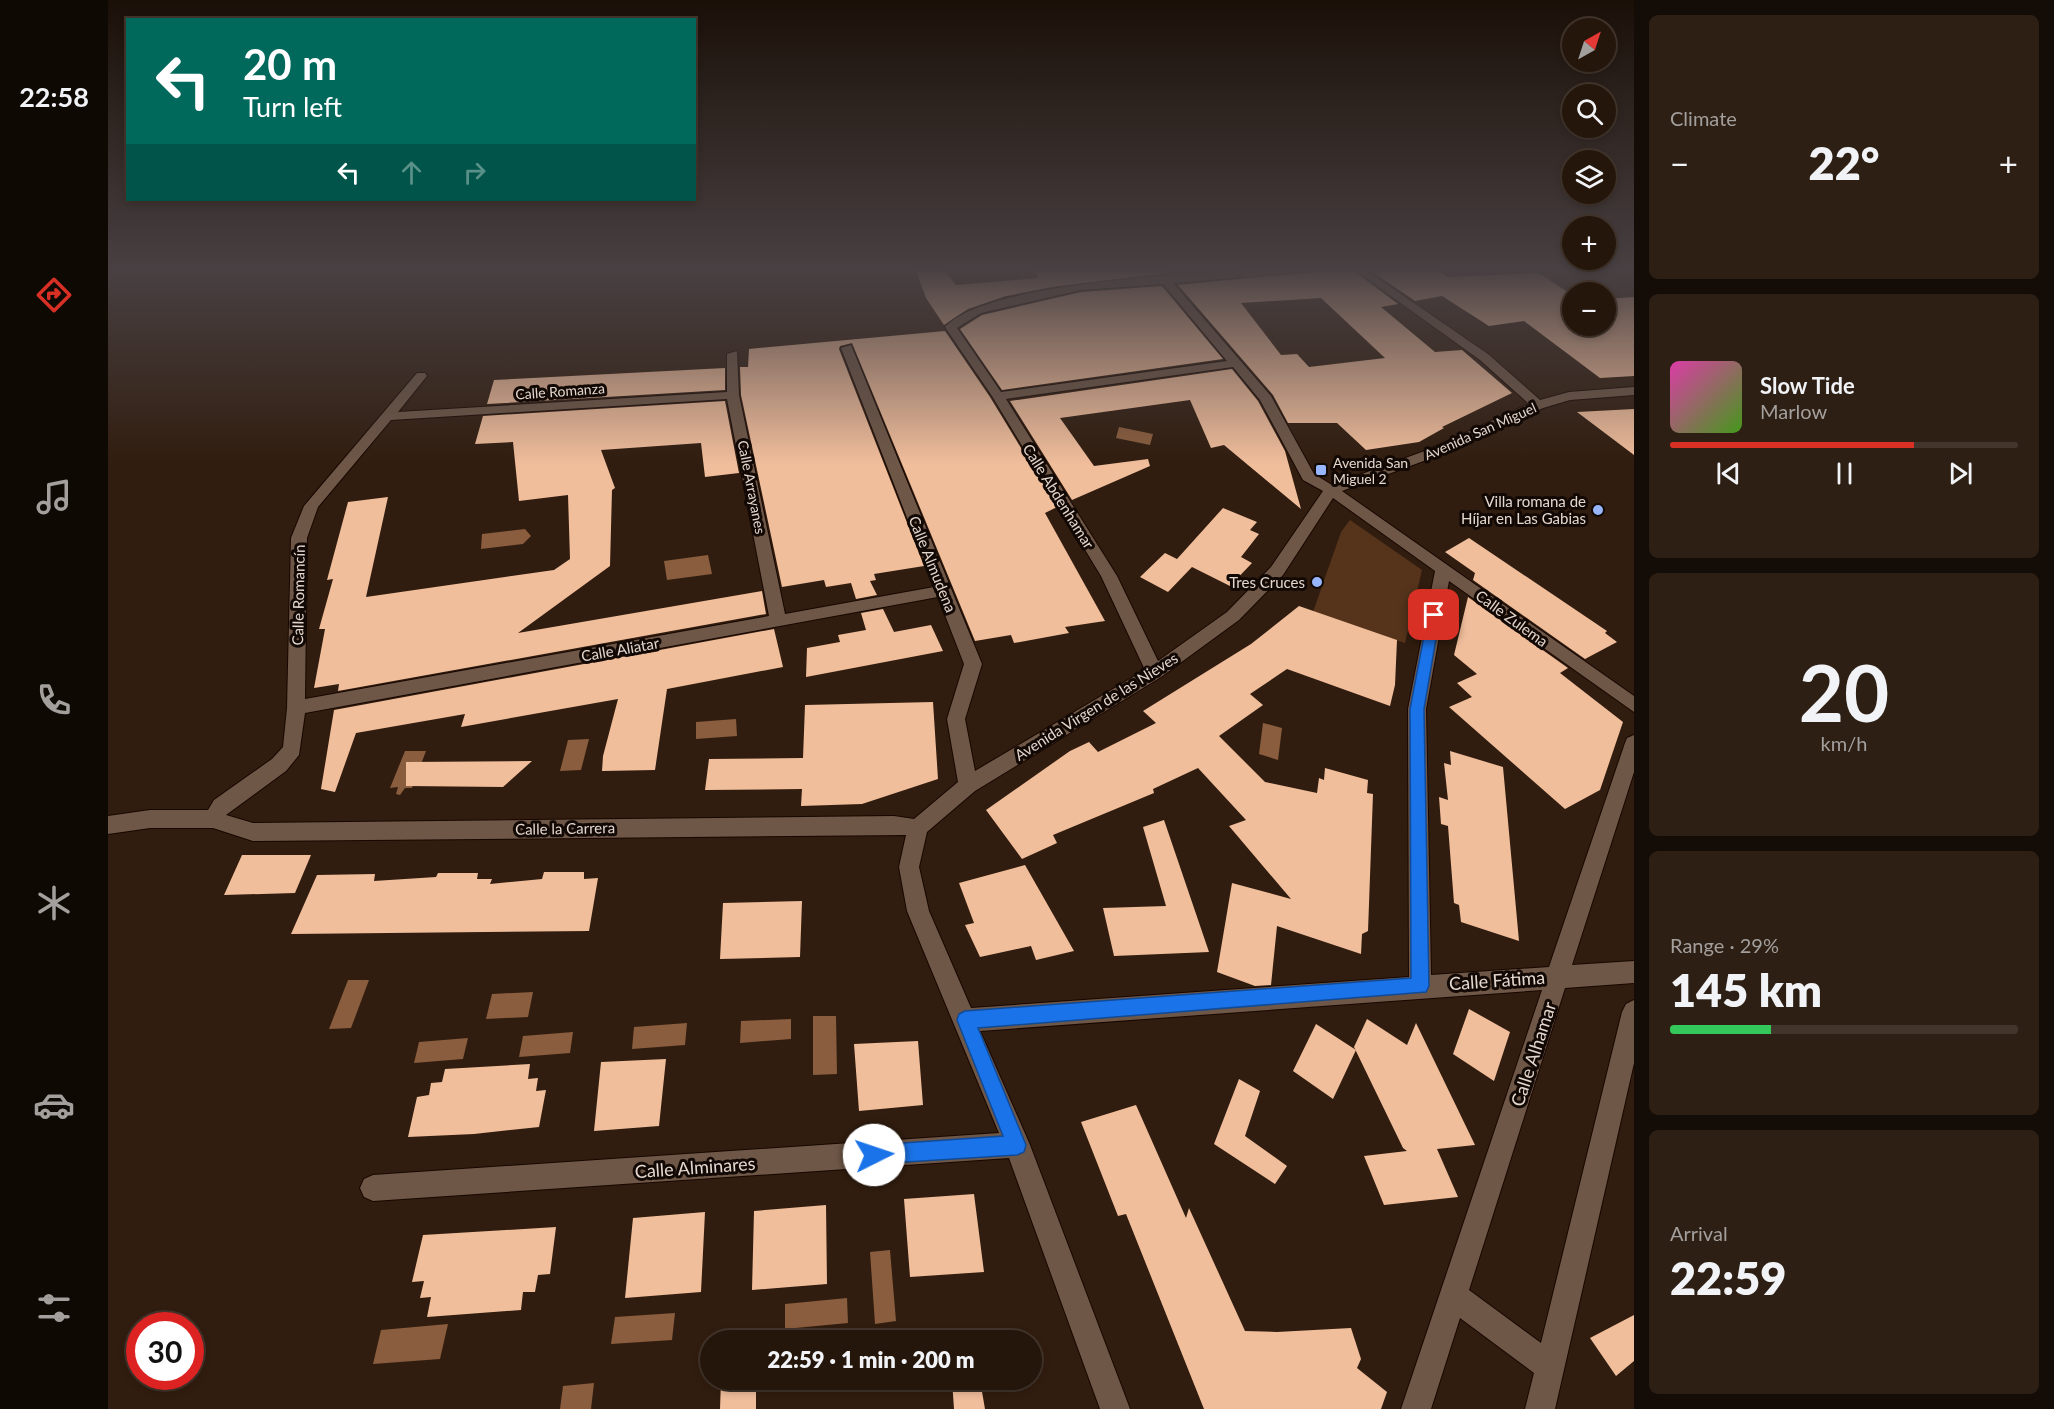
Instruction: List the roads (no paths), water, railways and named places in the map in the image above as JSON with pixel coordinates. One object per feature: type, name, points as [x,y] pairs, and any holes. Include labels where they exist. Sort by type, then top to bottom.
[{"type":"street","name":"Calle Abdenhamar","points":[[956,334],[998,396],[1109,576],[1155,672]]},
{"type":"street","name":"Calle Zulema","points":[[1211,334],[1266,399],[1308,477],[1331,490],[1634,705]]},
{"type":"street","points":[[1451,334],[1484,357],[1538,405]]},
{"type":"street","name":"Calle Almudena","points":[[847,348],[973,664],[956,718],[968,785]]},
{"type":"street","name":"Calle Arrayanes","points":[[733,354],[733,395],[778,620]]},
{"type":"street","points":[[998,396],[1236,363]]},
{"type":"street","name":"Calle Romancín","points":[[213,819],[221,806],[279,765],[292,750],[296,708],[299,538],[312,506],[390,416],[421,376]]},
{"type":"street","name":"Avenida San Miguel","points":[[1331,490],[1435,452],[1538,405],[1569,396],[1634,391]]},
{"type":"street","name":"Calle Romanza","points":[[390,416],[733,395]]},
{"type":"street","name":"Avenida Virgen de las Nieves","points":[[918,828],[968,785],[1155,672],[1233,616],[1277,571],[1331,490]]},
{"type":"street","points":[[1420,986],[1417,709],[1443,569]]},
{"type":"street","name":"Calle Aliatar","points":[[296,708],[943,591]]},
{"type":"street","name":"Calle Alhamar","points":[[1416,1409],[1634,743]]},
{"type":"street","name":"Calle la Carrera","points":[[108,825],[150,819],[213,819],[253,832],[894,825],[918,828]]},
{"type":"street","points":[[918,828],[909,867],[918,911],[1017,1145],[1115,1409]]},
{"type":"street","name":"Calle Fátima","points":[[965,1020],[1634,972]]},
{"type":"street","points":[[1540,1409],[1634,1014]]},
{"type":"street","name":"Calle Alminares","points":[[373,1188],[1017,1145]]},
{"type":"street","points":[[1454,1296],[1550,1367]]},
{"type":"place","name":"Avenida San Miguel 2","points":[[1321,470]]},
{"type":"place","name":"Villa romana de Híjar en Las Gabias","points":[[1598,510]]},
{"type":"place","name":"Tres Cruces","points":[[1317,582]]}]
